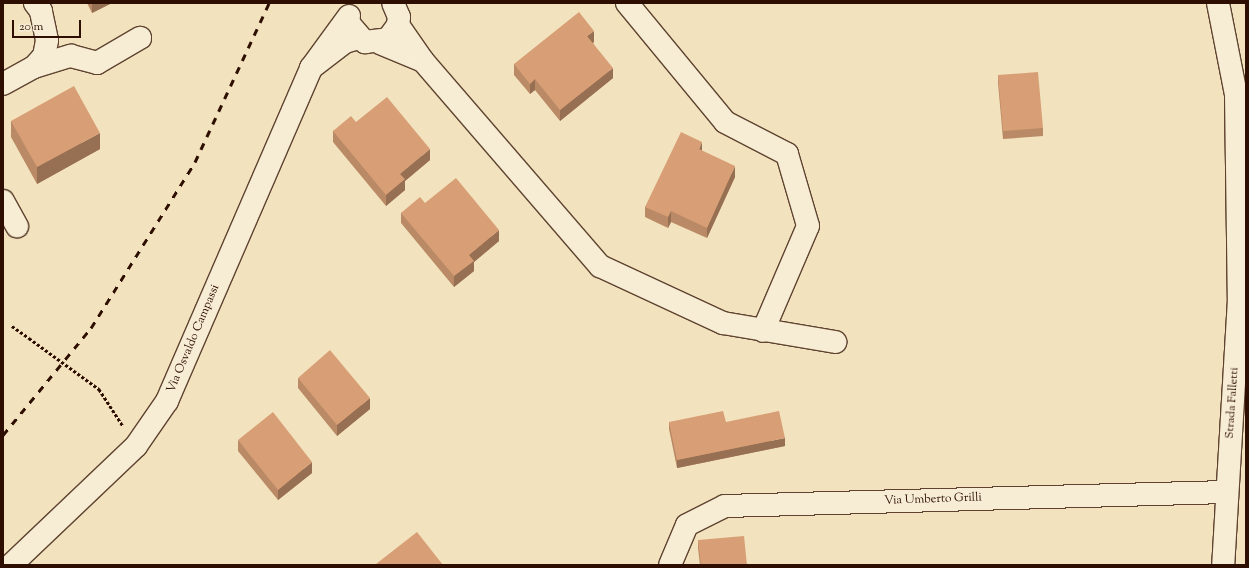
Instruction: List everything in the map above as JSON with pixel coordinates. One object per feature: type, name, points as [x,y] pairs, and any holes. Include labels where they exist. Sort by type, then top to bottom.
[{"type":"street","points":[[34,67],[44,56],[47,40],[41,11],[35,3]]},
{"type":"street","points":[[380,43],[395,33],[398,25],[399,17],[394,3]]},
{"type":"street","points":[[628,3],[725,122],[787,154],[808,226],[763,331]]},
{"type":"street","name":"Strada Falletti","points":[[1218,3],[1236,95],[1239,299],[1223,565]]},
{"type":"street","points":[[352,10],[358,38]]},
{"type":"street","name":"Via Osvaldo Campassi","points":[[11,565],[136,446],[167,401],[310,68],[352,10]]},
{"type":"street","points":[[398,25],[423,60],[600,266],[723,323],[835,342]]},
{"type":"street","points":[[3,84],[34,67],[72,56],[97,63],[140,38]]},
{"type":"street","points":[[310,68],[345,42],[358,38],[380,43],[423,60]]},
{"type":"street","points":[[3,201],[17,226]]},
{"type":"street","name":"Via Umberto Grilli","points":[[670,565],[687,525],[725,506],[1227,492]]},
{"type":"path","points":[[12,326],[99,390],[136,446]]},
{"type":"building","points":[[579,12],[594,31],[587,36],[613,68],[560,110],[535,79],[530,84],[514,64]]},
{"type":"building","points":[[1038,72],[1043,128],[1003,131],[998,75]]},
{"type":"building","points":[[74,86],[100,133],[37,167],[11,121]]},
{"type":"building","points":[[387,97],[430,149],[400,174],[405,179],[386,195],[333,131],[351,116],[356,122]]},
{"type":"building","points":[[681,132],[702,142],[699,149],[735,166],[707,228],[671,211],[668,217],[645,207]]},
{"type":"building","points":[[456,178],[499,230],[469,255],[474,261],[454,276],[401,213],[420,197],[425,203]]},
{"type":"building","points":[[330,350],[370,398],[337,425],[298,378]]},
{"type":"building","points":[[723,411],[726,422],[779,411],[785,438],[677,460],[669,422]]},
{"type":"building","points":[[273,412],[312,462],[278,490],[238,440]]},
{"type":"building","points":[[417,532],[443,565],[376,564]]},
{"type":"building","points":[[744,536],[747,565],[701,565],[698,540]]},
{"type":"railway","points":[[3,435],[91,328],[195,162],[269,3]]}]
